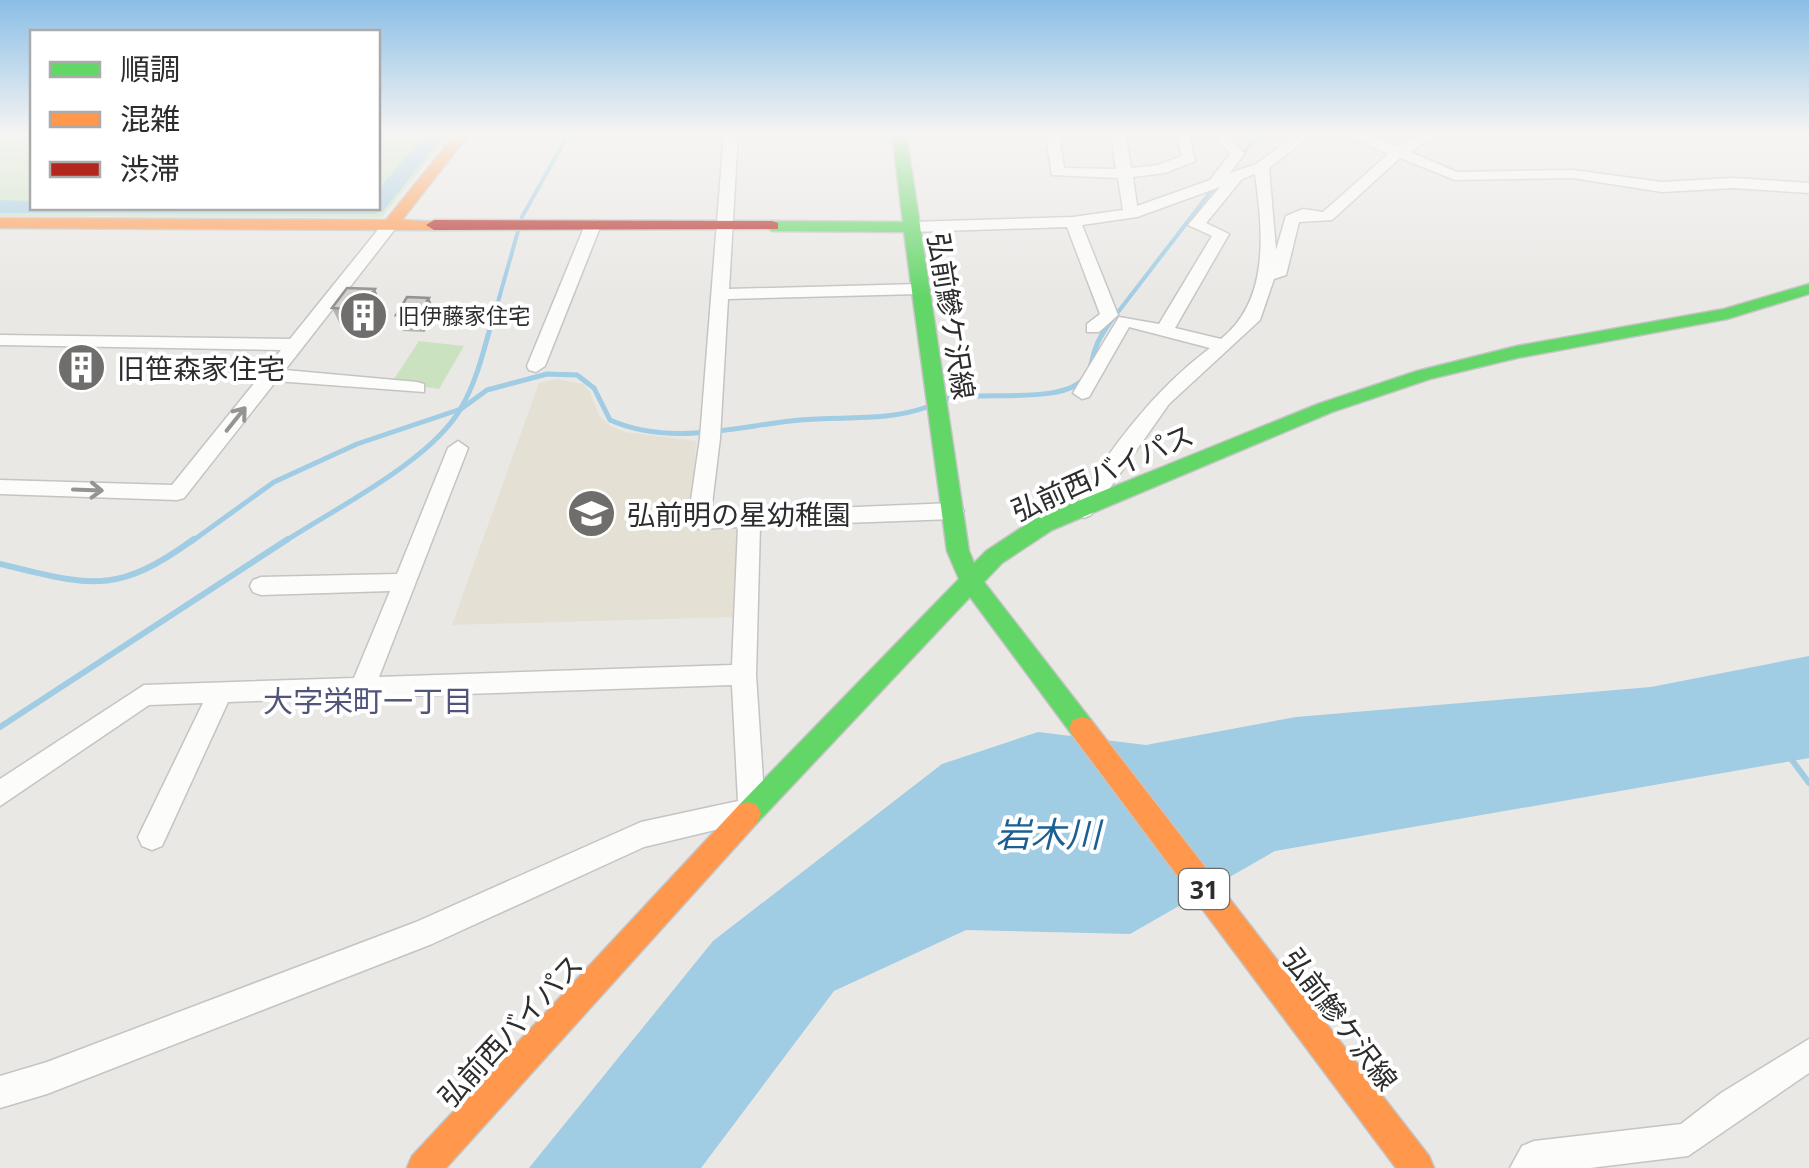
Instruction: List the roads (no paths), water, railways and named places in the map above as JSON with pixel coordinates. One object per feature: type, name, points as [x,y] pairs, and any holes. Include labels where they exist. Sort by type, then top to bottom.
[{"type":"main road","points":[[391,224],[420,188]]},
{"type":"main road","points":[[906,188],[911,226]]},
{"type":"main road","name":"弘前鰺ケ沢線","points":[[4,227],[911,226],[958,551],[971,582],[1417,1168]]},
{"type":"main road","name":"弘前西バイパス","points":[[424,1168],[752,810],[994,557],[1044,524],[1346,397],[1476,361],[1763,306],[1809,290]]},
{"type":"street","points":[[728,188],[700,521],[954,511]]},
{"type":"street","points":[[1127,188],[1131,214]]},
{"type":"street","points":[[911,226],[1073,222],[1131,214],[1201,188]]},
{"type":"street","points":[[1166,328],[1221,234],[1196,225],[1227,188]]},
{"type":"street","points":[[1084,510],[1142,425],[1175,386],[1246,329],[1264,290],[1268,207],[1265,188]]},
{"type":"street","points":[[1264,290],[1276,285],[1292,219],[1303,214],[1326,217],[1359,188]]},
{"type":"street","points":[[1073,222],[1109,315],[1093,328]]},
{"type":"street","points":[[0,488],[176,493],[391,224]]},
{"type":"street","points":[[536,366],[593,224]]},
{"type":"street","points":[[720,294],[920,288]]},
{"type":"street","points":[[1082,393],[1098,370],[1108,342],[1125,320],[1222,345]]},
{"type":"street","points":[[0,340],[296,345]]},
{"type":"street","points":[[272,375],[416,388]]},
{"type":"street","points":[[363,686],[458,448]]},
{"type":"street","points":[[0,1092],[47,1078],[422,934],[641,835],[752,810],[744,674],[750,520]]},
{"type":"street","points":[[261,586],[404,582]]},
{"type":"street","points":[[0,794],[144,695],[744,674]]},
{"type":"street","points":[[152,838],[220,693]]},
{"type":"street","points":[[1526,1168],[1534,1158],[1688,1140],[1732,1104],[1809,1055]]},
{"type":"water","points":[[380,188],[402,188],[383,211],[374,214],[0,213],[0,200],[30,201],[30,210],[380,210]]},
{"type":"water","name":"岩木川","points":[[1809,656],[1809,758],[1275,851],[1130,934],[966,930],[834,991],[701,1168],[529,1168],[713,941],[942,764],[1038,732],[1146,745],[1296,717],[1651,687]]},
{"type":"waterway","points":[[494,316],[522,217],[539,188]]},
{"type":"waterway","points":[[1115,316],[1212,190]]},
{"type":"waterway","points":[[460,409],[472,385],[494,314]]},
{"type":"waterway","points":[[942,400],[1041,394],[1075,385],[1088,373],[1098,343],[1116,314]]},
{"type":"waterway","points":[[460,409],[487,390],[547,374],[577,375],[594,388],[610,420],[657,432],[704,432],[800,420],[882,416],[930,406]]},
{"type":"waterway","points":[[191,542],[274,482],[357,444],[460,409]]},
{"type":"waterway","points":[[284,542],[406,464],[447,427],[460,409]]},
{"type":"waterway","points":[[0,564],[80,581],[101,581],[143,570],[194,539]]},
{"type":"waterway","points":[[0,727],[288,539]]},
{"type":"waterway","points":[[1789,756],[1809,783]]},
{"type":"place","name":"旧伊藤家住宅","points":[[363,315]]},
{"type":"place","name":"旧笹森家住宅","points":[[82,368]]},
{"type":"place","name":"弘前明の星幼稚園","points":[[592,514]]},
{"type":"district","name":"大字栄町一丁目","points":[[368,700]]}]
